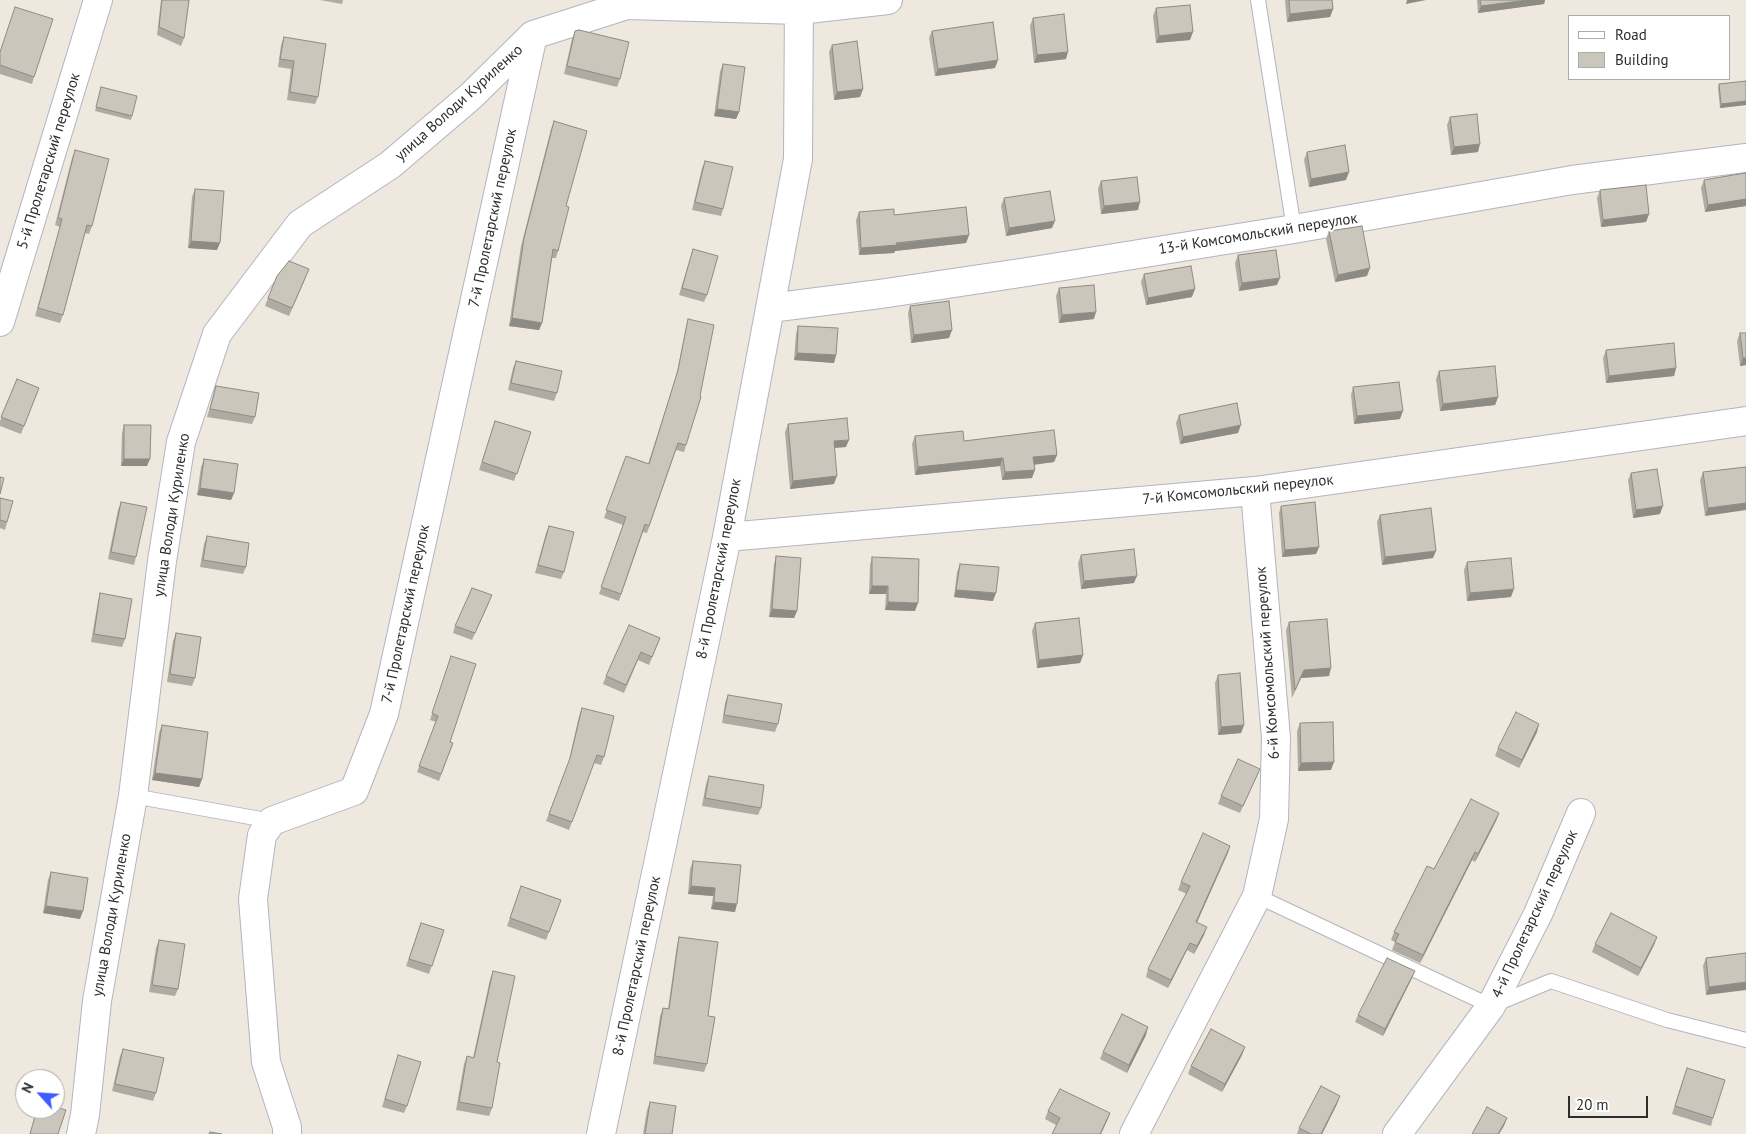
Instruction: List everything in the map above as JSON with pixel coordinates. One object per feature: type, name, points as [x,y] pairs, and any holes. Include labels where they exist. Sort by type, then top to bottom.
[{"type":"street","name":"5-й Пролетарский переулок","points":[[0,322],[98,0]]},
{"type":"street","name":"улица Володи Куриленко","points":[[81,1134],[85,1114],[97,1001],[133,796],[162,561],[181,442],[218,334],[300,224],[390,165],[471,96],[533,35],[626,5],[799,5],[888,0]]},
{"type":"street","name":"8-й Пролетарский переулок","points":[[601,1134],[727,537],[798,159],[799,5]]},
{"type":"street","name":"7-й Пролетарский переулок","points":[[272,821],[354,791],[384,714],[533,35]]},
{"type":"street","name":"13-й Комсомольский переулок","points":[[770,308],[880,294],[1294,229],[1572,180],[1746,158]]},
{"type":"street","name":"7-й Комсомольский переулок","points":[[727,537],[1255,491],[1746,421]]},
{"type":"street","name":"6-й Комсомольский переулок","points":[[1134,1134],[1257,896],[1274,819],[1276,738],[1255,491]]},
{"type":"street","name":"4-й Пролетарский переулок","points":[[1397,1134],[1492,1006],[1538,914],[1582,813]]},
{"type":"street","points":[[272,821],[262,835],[253,899],[266,1062],[287,1128],[287,1134]]},
{"type":"lane","points":[[1258,0],[1294,229]]},
{"type":"lane","points":[[133,796],[272,821]]},
{"type":"lane","points":[[1257,896],[1492,1006],[1551,981],[1667,1020],[1746,1040]]},
{"type":"building","points":[[162,0],[189,0],[184,38],[159,27]]},
{"type":"building","points":[[1289,0],[1332,0],[1333,9],[1290,14]]},
{"type":"building","points":[[1480,0],[1528,0],[1481,6]]},
{"type":"building","points":[[1190,5],[1193,32],[1159,36],[1156,8]]},
{"type":"building","points":[[15,7],[53,19],[34,77],[0,65],[0,52]]},
{"type":"building","points":[[1064,14],[1068,52],[1037,55],[1033,18]]},
{"type":"building","points":[[993,22],[998,60],[938,69],[932,31]]},
{"type":"building","points":[[579,30],[629,42],[620,79],[567,66],[575,31]]},
{"type":"building","points":[[284,37],[326,44],[318,97],[290,92],[294,61],[280,59]]},
{"type":"building","points":[[857,41],[863,89],[837,92],[832,45]]},
{"type":"building","points":[[723,64],[745,67],[739,112],[717,109]]},
{"type":"building","points":[[1746,81],[1746,101],[1721,104],[1719,84]]},
{"type":"building","points":[[101,87],[137,96],[132,116],[96,107]]},
{"type":"building","points":[[1477,114],[1480,144],[1454,147],[1450,117]]},
{"type":"building","points":[[554,121],[587,131],[566,206],[569,207],[558,251],[553,249],[542,323],[512,318],[524,238]]},
{"type":"building","points":[[1345,145],[1349,172],[1311,179],[1307,152]]},
{"type":"building","points":[[75,150],[109,159],[92,226],[87,225],[63,315],[38,308],[62,219],[58,218]]},
{"type":"building","points":[[705,161],[733,167],[723,209],[695,202]]},
{"type":"building","points":[[1746,173],[1746,199],[1708,205],[1704,180]]},
{"type":"building","points":[[1137,177],[1140,202],[1104,206],[1101,181]]},
{"type":"building","points":[[1646,185],[1649,214],[1603,220],[1600,190]]},
{"type":"building","points":[[195,189],[224,191],[220,243],[191,241]]},
{"type":"building","points":[[1050,191],[1055,221],[1009,228],[1004,198]]},
{"type":"building","points":[[966,207],[969,235],[861,248],[859,212],[894,209],[894,215]]},
{"type":"building","points":[[1362,226],[1370,268],[1338,275],[1329,231]]},
{"type":"building","points":[[693,249],[718,256],[707,295],[682,288]]},
{"type":"building","points":[[1276,250],[1280,278],[1242,283],[1238,255]]},
{"type":"building","points":[[289,261],[309,269],[292,308],[268,298],[277,276]]},
{"type":"building","points":[[1191,266],[1195,289],[1148,298],[1144,274]]},
{"type":"building","points":[[1094,285],[1096,312],[1062,315],[1059,288]]},
{"type":"building","points":[[949,301],[952,330],[914,335],[910,306]]},
{"type":"building","points":[[688,319],[714,325],[701,397],[686,445],[678,443],[649,526],[645,524],[621,594],[601,587],[626,517],[606,510],[626,456],[649,464],[678,370]]},
{"type":"building","points":[[798,326],[838,328],[836,355],[797,353]]},
{"type":"building","points":[[1740,333],[1746,333],[1746,358],[1743,358]]},
{"type":"building","points":[[1674,343],[1676,368],[1609,376],[1606,350]]},
{"type":"building","points":[[516,361],[562,371],[557,393],[511,383]]},
{"type":"building","points":[[1495,366],[1498,397],[1443,404],[1439,371]]},
{"type":"building","points":[[17,379],[39,388],[24,426],[1,417]]},
{"type":"building","points":[[1399,382],[1403,411],[1357,416],[1353,387]]},
{"type":"building","points":[[216,386],[259,393],[255,417],[210,409]]},
{"type":"building","points":[[1237,403],[1241,425],[1183,437],[1179,415]]},
{"type":"building","points":[[847,418],[849,440],[834,441],[837,476],[793,481],[788,424]]},
{"type":"building","points":[[495,421],[531,432],[517,474],[482,462]]},
{"type":"building","points":[[124,425],[151,425],[150,459],[124,459]]},
{"type":"building","points":[[1054,430],[1057,455],[1033,457],[1035,470],[1005,472],[1003,458],[918,467],[915,436],[963,431],[964,441]]},
{"type":"building","points":[[204,459],[238,464],[234,493],[200,488]]},
{"type":"building","points":[[1746,467],[1746,503],[1708,508],[1703,472]]},
{"type":"building","points":[[1657,469],[1663,506],[1636,510],[1631,473]]},
{"type":"building","points":[[0,477],[4,478],[0,494]]},
{"type":"building","points":[[0,498],[13,501],[7,522],[0,520]]},
{"type":"building","points":[[121,502],[147,507],[136,557],[111,552]]},
{"type":"building","points":[[1315,502],[1319,547],[1285,550],[1281,506]]},
{"type":"building","points":[[1431,508],[1436,551],[1385,557],[1380,515]]},
{"type":"building","points":[[549,526],[574,532],[564,572],[538,565]]},
{"type":"building","points":[[207,536],[249,543],[246,567],[203,560]]},
{"type":"building","points":[[1134,549],[1137,576],[1084,581],[1081,555]]},
{"type":"building","points":[[776,556],[801,558],[797,611],[772,609]]},
{"type":"building","points":[[872,557],[919,559],[918,603],[888,602],[888,586],[872,586]]},
{"type":"building","points":[[1511,558],[1514,589],[1470,593],[1467,562]]},
{"type":"building","points":[[960,564],[999,567],[996,593],[956,590]]},
{"type":"building","points":[[472,588],[492,595],[475,633],[455,626]]},
{"type":"building","points":[[100,593],[132,599],[125,639],[94,634]]},
{"type":"building","points":[[1079,618],[1083,655],[1039,660],[1035,623]]},
{"type":"building","points":[[1327,619],[1331,668],[1304,670],[1295,690],[1289,622]]},
{"type":"building","points":[[629,625],[660,638],[652,657],[641,652],[626,685],[606,676]]},
{"type":"building","points":[[176,633],[201,637],[195,678],[170,674]]},
{"type":"building","points":[[451,656],[476,664],[450,742],[453,743],[441,774],[419,766],[438,716],[432,713]]},
{"type":"building","points":[[1240,673],[1244,725],[1221,727],[1218,675]]},
{"type":"building","points":[[728,695],[782,704],[778,724],[724,715]]},
{"type":"building","points":[[582,708],[614,716],[604,757],[597,755],[572,822],[549,814],[570,758]]},
{"type":"building","points":[[1516,712],[1539,724],[1522,760],[1498,748]]},
{"type":"building","points":[[1333,722],[1334,762],[1301,763],[1300,723]]},
{"type":"building","points":[[162,725],[208,732],[202,779],[155,773]]},
{"type":"building","points":[[1238,759],[1260,769],[1243,806],[1221,796]]},
{"type":"building","points":[[709,776],[764,785],[761,808],[705,798]]},
{"type":"building","points":[[1471,799],[1499,813],[1478,854],[1475,852],[1423,955],[1395,942],[1399,934],[1394,932],[1427,866],[1434,869]]},
{"type":"building","points":[[1203,833],[1230,846],[1196,922],[1207,927],[1197,946],[1190,943],[1171,980],[1148,969],[1190,886],[1181,882]]},
{"type":"building","points":[[693,861],[741,865],[737,904],[714,902],[715,888],[691,886]]},
{"type":"building","points":[[51,872],[88,878],[83,911],[46,906]]},
{"type":"building","points":[[521,886],[561,900],[549,932],[510,918]]},
{"type":"building","points":[[1611,913],[1657,937],[1641,968],[1595,944]]},
{"type":"building","points":[[421,923],[444,930],[432,966],[409,959]]},
{"type":"building","points":[[679,937],[718,942],[708,1016],[715,1017],[707,1064],[655,1056],[663,1008],[669,1009]]},
{"type":"building","points":[[159,940],[185,944],[178,989],[152,985]]},
{"type":"building","points":[[1746,953],[1746,982],[1709,987],[1706,958]]},
{"type":"building","points":[[1387,958],[1415,971],[1385,1029],[1358,1015]]},
{"type":"building","points":[[493,971],[515,976],[497,1062],[500,1063],[492,1108],[459,1102],[467,1056],[474,1058]]},
{"type":"building","points":[[1122,1014],[1148,1027],[1129,1065],[1103,1052]]},
{"type":"building","points":[[1211,1029],[1245,1047],[1225,1084],[1191,1066]]},
{"type":"building","points":[[123,1049],[164,1058],[156,1093],[115,1084]]},
{"type":"building","points":[[398,1055],[421,1062],[407,1106],[385,1099]]},
{"type":"building","points":[[1687,1068],[1725,1080],[1713,1118],[1675,1106]]},
{"type":"building","points":[[1321,1086],[1340,1096],[1321,1134],[1311,1134],[1299,1128]]},
{"type":"building","points":[[1060,1089],[1110,1113],[1100,1134],[1052,1134],[1060,1118],[1048,1111]]},
{"type":"building","points":[[650,1102],[676,1106],[672,1134],[645,1134]]},
{"type":"building","points":[[1487,1107],[1507,1118],[1498,1134],[1472,1134]]},
{"type":"building","points":[[34,1119],[63,1119],[58,1134],[30,1134]]}]
